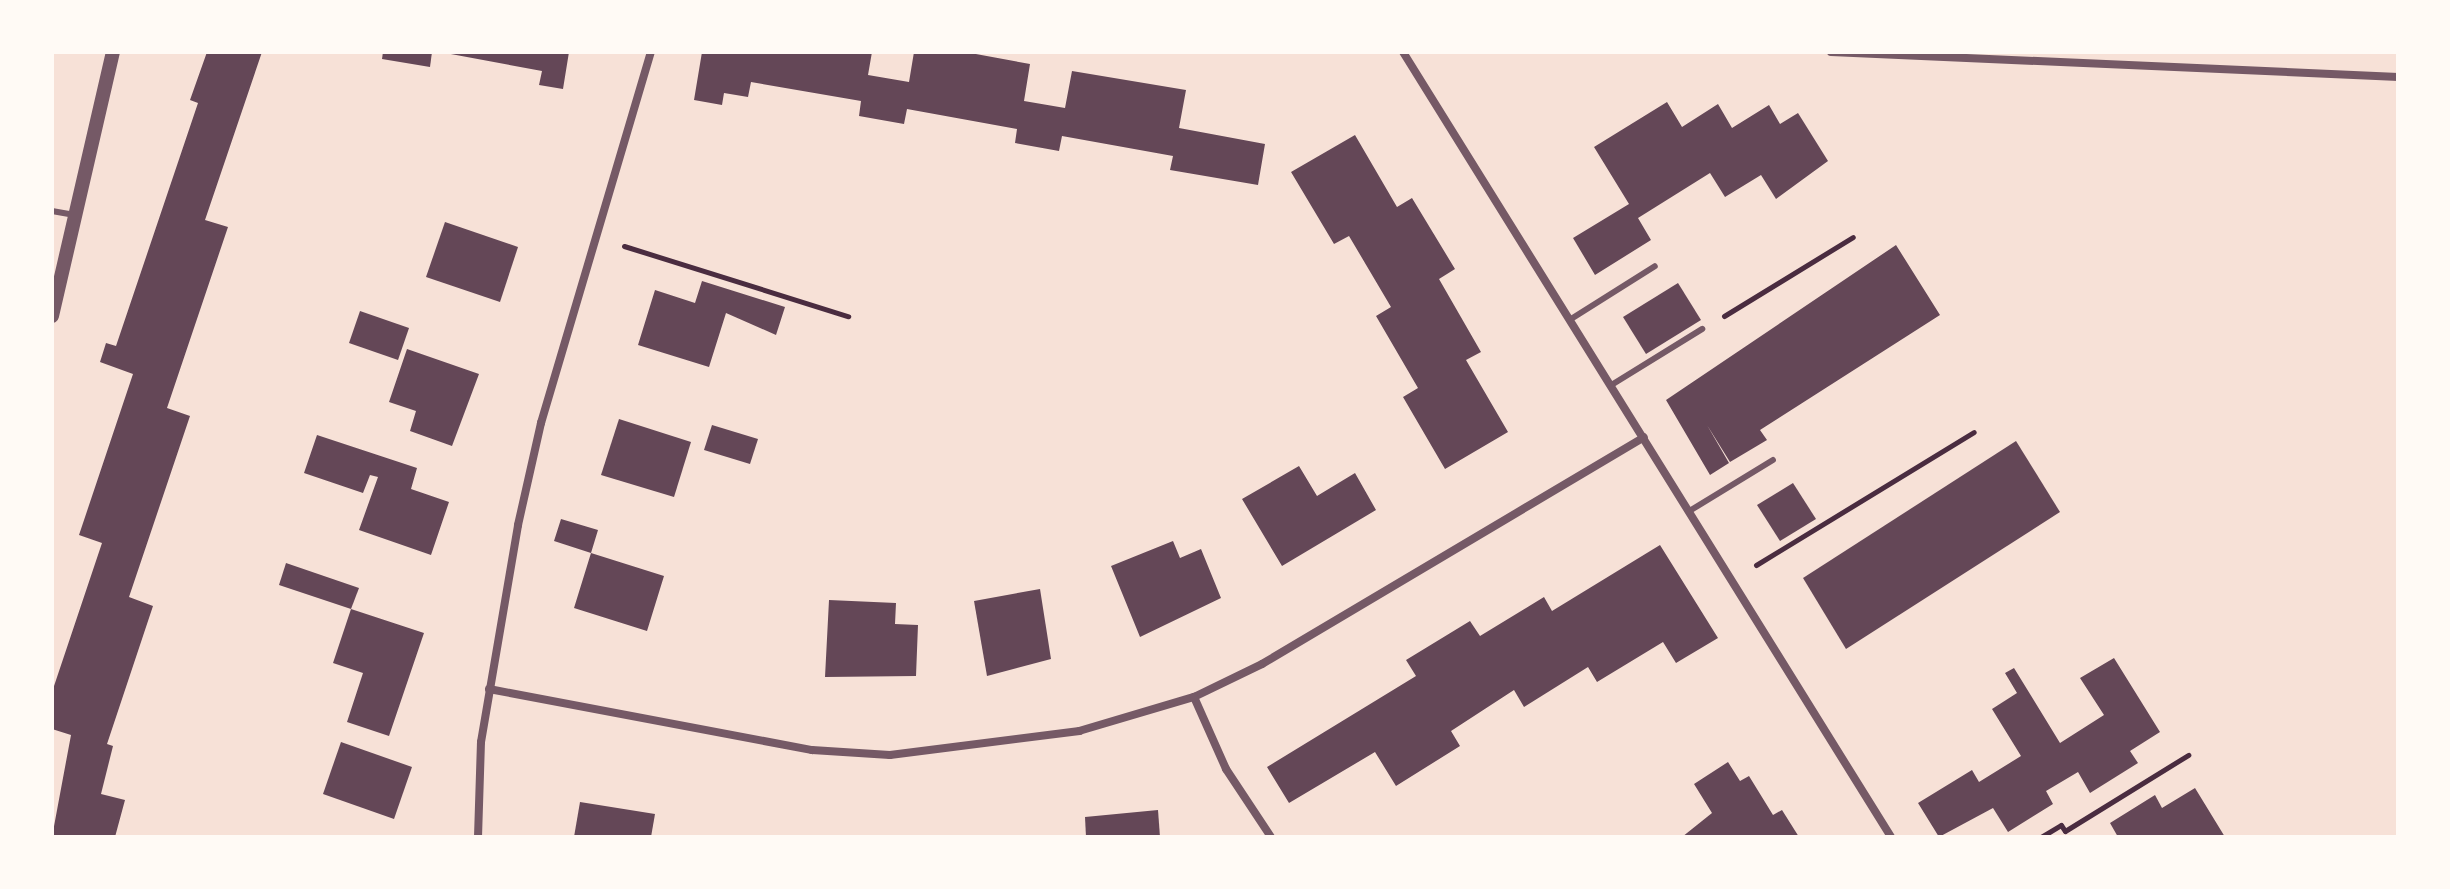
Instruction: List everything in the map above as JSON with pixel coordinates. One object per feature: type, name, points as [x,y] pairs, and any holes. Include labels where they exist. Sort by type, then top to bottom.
[{"type":"street","points":[[52,316],[113,52]]},
{"type":"street","points":[[478,837],[489,689],[541,423],[651,52]]},
{"type":"street","points":[[1403,52],[1613,384],[1891,837]]},
{"type":"street","points":[[1831,52],[2398,77]]},
{"type":"street","points":[[489,689],[812,750],[890,755],[1012,744],[1194,697],[1644,437]]},
{"type":"street","points":[[1194,697],[1226,769],[1271,837]]},
{"type":"lane","points":[[52,211],[75,215]]},
{"type":"lane","points":[[1571,319],[1655,266]]},
{"type":"lane","points":[[1613,384],[1702,329]]},
{"type":"lane","points":[[1691,510],[1773,460]]},
{"type":"path","points":[[594,236],[848,316]]},
{"type":"path","points":[[1702,329],[1853,237]]},
{"type":"path","points":[[1733,579],[1974,432]]},
{"type":"path","points":[[2041,837],[2061,825],[2065,831],[2188,755]]},
{"type":"building","points":[[207,52],[262,52],[205,220],[228,227],[167,408],[190,416],[129,597],[153,606],[107,744],[113,746],[101,794],[125,800],[115,837],[52,837],[71,735],[52,729],[52,692],[102,543],[79,535],[133,374],[100,362],[106,343],[116,346],[198,103],[190,100]]},
{"type":"building","points":[[383,52],[432,52],[430,67],[382,59]]},
{"type":"building","points":[[440,52],[569,52],[563,89],[539,85],[542,71]]},
{"type":"building","points":[[702,52],[872,52],[868,75],[909,82],[914,52],[965,52],[1030,64],[1024,101],[1065,108],[1072,71],[1186,90],[1179,128],[1265,144],[1258,185],[1170,170],[1173,156],[1062,136],[1059,151],[1015,143],[1017,129],[907,109],[904,124],[859,116],[861,101],[751,82],[748,97],[724,93],[722,105],[694,100]]},
{"type":"building","points":[[1667,102],[1682,127],[1718,104],[1732,128],[1769,105],[1780,124],[1798,113],[1828,161],[1776,199],[1761,175],[1725,197],[1710,173],[1638,218],[1651,240],[1595,275],[1573,238],[1629,204],[1594,147]]},
{"type":"building","points":[[1355,135],[1397,207],[1412,198],[1455,269],[1439,279],[1481,352],[1466,360],[1508,432],[1445,469],[1403,397],[1418,388],[1376,316],[1391,307],[1349,236],[1334,244],[1291,172]]},
{"type":"building","points":[[445,222],[518,247],[500,302],[426,277]]},
{"type":"building","points":[[1896,245],[1940,315],[1760,430],[1767,440],[1730,462],[1707,425],[1729,463],[1710,475],[1666,400]]},
{"type":"building","points":[[702,281],[785,307],[776,335],[726,313],[709,367],[638,345],[655,290],[695,303]]},
{"type":"building","points":[[1678,283],[1701,320],[1646,354],[1623,317]]},
{"type":"building","points":[[360,311],[409,328],[398,360],[349,343]]},
{"type":"building","points":[[407,349],[479,374],[452,446],[410,431],[416,411],[389,402]]},
{"type":"building","points":[[619,419],[691,442],[674,497],[601,475]]},
{"type":"building","points":[[712,425],[758,439],[750,464],[704,450]]},
{"type":"building","points":[[317,435],[417,468],[411,489],[449,502],[431,555],[359,530],[378,477],[370,475],[363,493],[304,473]]},
{"type":"building","points":[[2016,441],[2060,512],[1846,649],[1803,578]]},
{"type":"building","points":[[1299,466],[1317,496],[1355,473],[1376,510],[1282,566],[1242,499]]},
{"type":"building","points":[[1793,483],[1816,519],[1780,541],[1757,505]]},
{"type":"building","points":[[561,519],[598,530],[591,553],[554,541]]},
{"type":"building","points":[[1173,541],[1180,558],[1201,549],[1221,598],[1140,637],[1111,566]]},
{"type":"building","points":[[1660,545],[1718,638],[1676,663],[1663,642],[1597,682],[1588,667],[1524,707],[1514,690],[1451,731],[1460,746],[1396,786],[1375,752],[1289,803],[1267,767],[1416,676],[1406,660],[1470,621],[1480,636],[1544,597],[1552,611]]},
{"type":"building","points":[[591,553],[664,576],[647,631],[574,608]]},
{"type":"building","points":[[286,563],[359,588],[351,609],[279,585]]},
{"type":"building","points":[[1040,589],[1051,659],[987,676],[974,601]]},
{"type":"building","points":[[829,600],[896,603],[895,624],[918,625],[916,676],[825,677]]},
{"type":"building","points":[[351,609],[424,633],[389,736],[347,722],[363,673],[333,663]]},
{"type":"building","points":[[2114,658],[2160,732],[2130,751],[2138,763],[2090,793],[2078,772],[2046,791],[2053,804],[2008,832],[1993,808],[1939,837],[1918,803],[1972,770],[1979,782],[2021,756],[1992,709],[2017,693],[2005,673],[2014,668],[2060,743],[2104,715],[2080,678]]},
{"type":"building","points":[[341,742],[412,767],[394,819],[323,794]]},
{"type":"building","points":[[1728,762],[1740,781],[1749,776],[1773,815],[1782,810],[1799,837],[1682,837],[1712,813],[1694,784]]},
{"type":"building","points":[[2195,788],[2225,837],[2118,837],[2110,823],[2155,795],[2162,808]]},
{"type":"building","points":[[580,802],[655,814],[651,837],[574,837]]},
{"type":"building","points":[[1158,810],[1160,837],[1086,837],[1085,817]]}]
